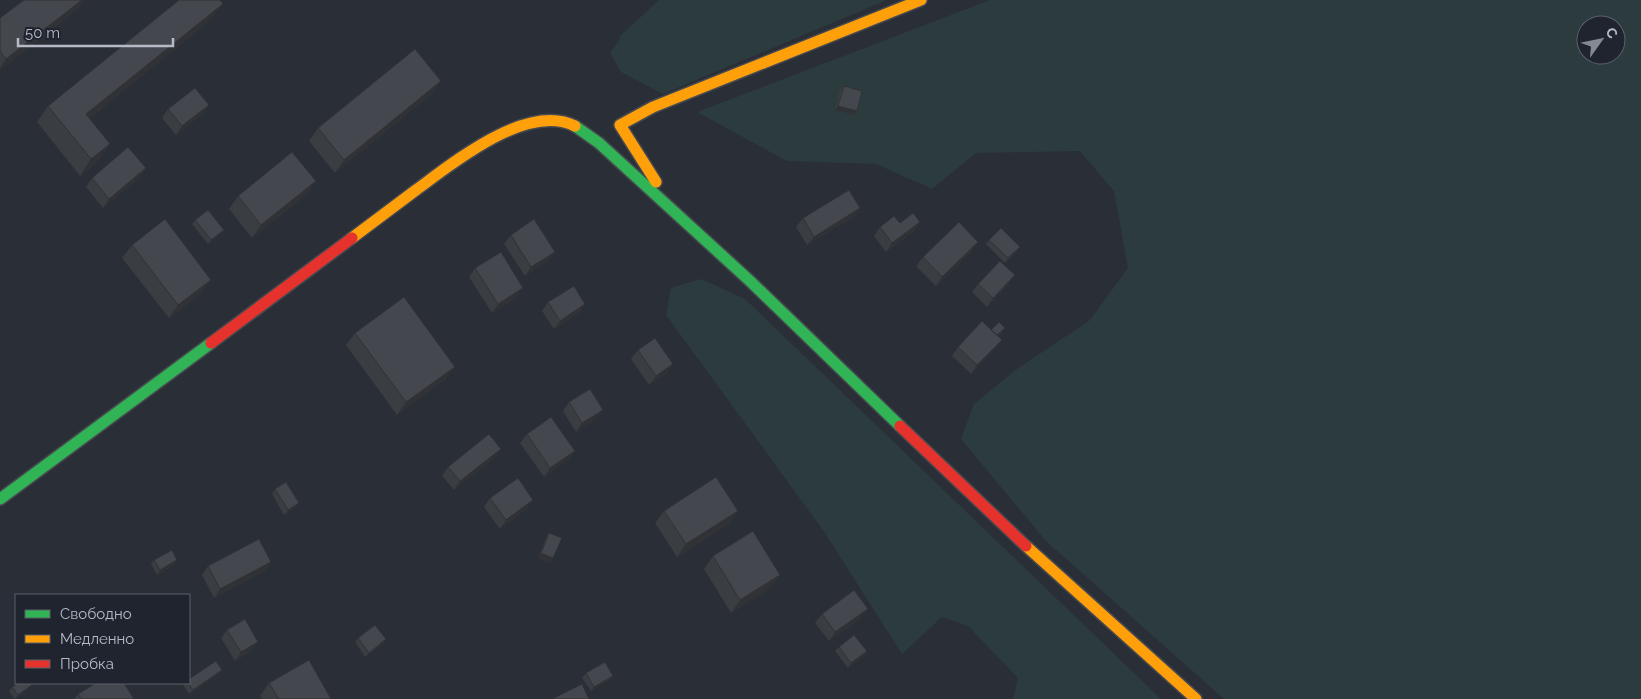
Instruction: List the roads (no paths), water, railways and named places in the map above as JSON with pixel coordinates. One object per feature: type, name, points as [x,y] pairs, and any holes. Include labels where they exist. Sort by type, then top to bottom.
[{"type":"street","points":[[676,213],[620,125],[653,107],[920,0]]},
{"type":"street","points":[[0,499],[457,160],[514,128],[545,119],[571,124],[599,143],[757,288],[1036,556],[1196,699]]}]
